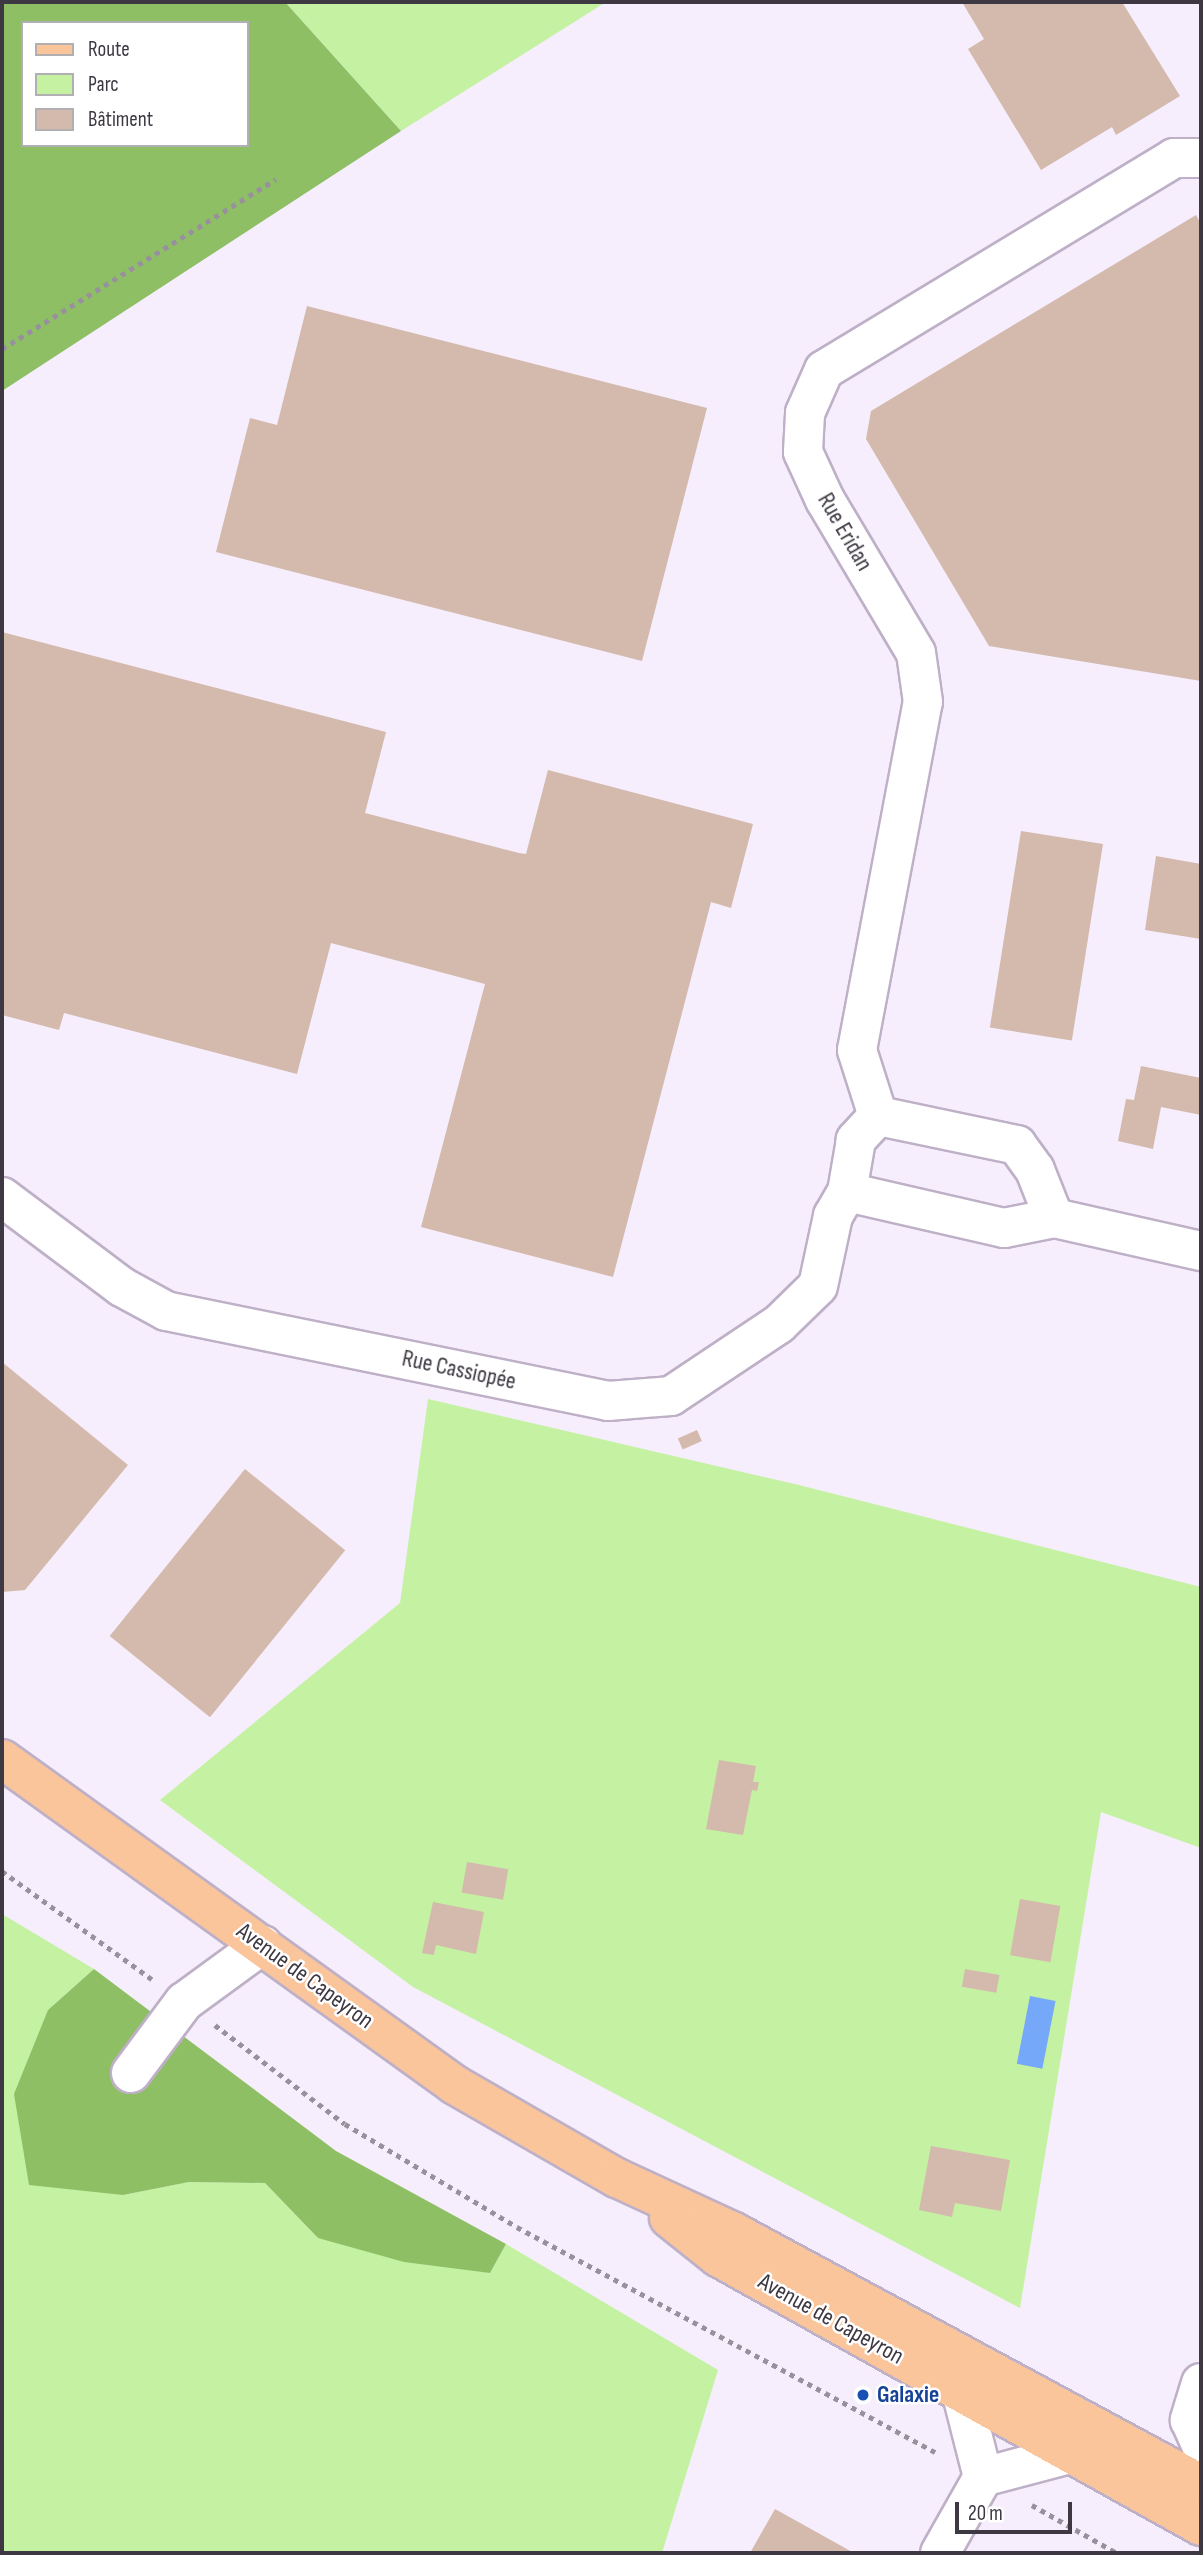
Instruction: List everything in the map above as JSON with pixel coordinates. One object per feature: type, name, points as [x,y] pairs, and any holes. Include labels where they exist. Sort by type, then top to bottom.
[{"type":"main road","name":"Avenue de Capeyron","points":[[2,1759],[455,2085],[617,2178],[734,2232],[1201,2484]]},
{"type":"main road","name":"Avenue de Capeyron","points":[[617,2178],[718,2257],[1201,2526]]},
{"type":"street","name":"Rue Eridan","points":[[878,1116],[857,1049],[923,702],[916,653],[825,500],[803,452],[804,413],[824,370],[1174,158],[1201,158]]},
{"type":"street","name":"Rue Cassiopée","points":[[2,1197],[122,1287],[166,1311],[608,1401],[671,1396],[779,1324],[818,1286],[833,1216],[847,1192],[856,1140],[878,1116]]},
{"type":"street","points":[[878,1116],[1017,1145],[1035,1170],[1054,1218]]},
{"type":"street","points":[[847,1192],[1004,1228],[1054,1218],[1201,1251]]},
{"type":"street","points":[[131,2073],[184,2002],[262,1945]]},
{"type":"street","points":[[1201,2383],[1190,2420],[1201,2445]]},
{"type":"street","points":[[940,2553],[983,2477],[961,2391]]},
{"type":"street","points":[[983,2477],[1074,2454]]},
{"type":"path","points":[[2,349],[276,179]]},
{"type":"path","points":[[2,1871],[184,2002],[345,2124],[460,2192],[1117,2553]]},
{"type":"green space","points":[[2,2],[285,2],[401,131],[2,391]]},
{"type":"green space","points":[[285,2],[606,2],[401,131]]},
{"type":"green space","points":[[428,1399],[799,1485],[1201,1587],[1201,1848],[1101,1812],[1020,2308],[413,1987],[160,1800],[400,1603]]},
{"type":"green space","points":[[2,1914],[94,1969],[48,2010],[123,2195],[189,2182],[265,2183],[318,2238],[490,2273],[506,2244],[718,2370],[662,2553],[2,2553]]},
{"type":"green space","points":[[94,1969],[336,2151],[506,2244],[490,2273],[404,2262],[318,2238],[265,2183],[189,2182],[123,2195],[29,2185],[14,2094],[48,2010]]},
{"type":"water","points":[[1030,1996],[1056,2001],[1042,2069],[1017,2064]]},
{"type":"building","points":[[962,2],[1122,2],[1180,96],[1116,135],[1112,127],[1041,170],[968,49],[984,39]]},
{"type":"building","points":[[1196,215],[1201,224],[1201,681],[989,646],[866,439],[871,411]]},
{"type":"building","points":[[307,306],[707,408],[642,661],[216,552],[250,418],[277,425]]},
{"type":"building","points":[[2,632],[386,732],[365,813],[519,853],[526,854],[548,770],[753,824],[731,908],[711,902],[613,1277],[421,1227],[485,984],[331,943],[297,1074],[64,1013],[59,1030],[2,1015]]},
{"type":"building","points":[[1021,831],[1103,844],[1072,1041],[990,1028]]},
{"type":"building","points":[[1156,856],[1201,864],[1201,939],[1145,930]]},
{"type":"building","points":[[1141,1066],[1201,1078],[1201,1115],[1161,1107],[1153,1149],[1118,1141],[1126,1099],[1134,1100]]},
{"type":"building","points":[[2,1362],[128,1465],[25,1590],[2,1592]]},
{"type":"building","points":[[697,1430],[702,1441],[683,1450],[678,1439]]},
{"type":"building","points":[[245,1469],[345,1550],[210,1717],[110,1636]]},
{"type":"building","points":[[719,1760],[756,1766],[753,1782],[759,1782],[757,1791],[752,1790],[743,1835],[706,1829]]},
{"type":"building","points":[[467,1862],[508,1869],[503,1900],[462,1893]]},
{"type":"building","points":[[1020,1899],[1060,1906],[1050,1962],[1010,1955]]},
{"type":"building","points":[[433,1902],[484,1912],[476,1954],[436,1945],[434,1955],[422,1953]]},
{"type":"building","points":[[965,1969],[999,1975],[996,1993],[962,1987]]},
{"type":"building","points":[[931,2146],[1010,2160],[1001,2211],[955,2203],[952,2217],[919,2210]]},
{"type":"building","points":[[775,2509],[854,2553],[750,2553]]},
{"type":"place","name":"Galaxie","points":[[863,2395]]}]
